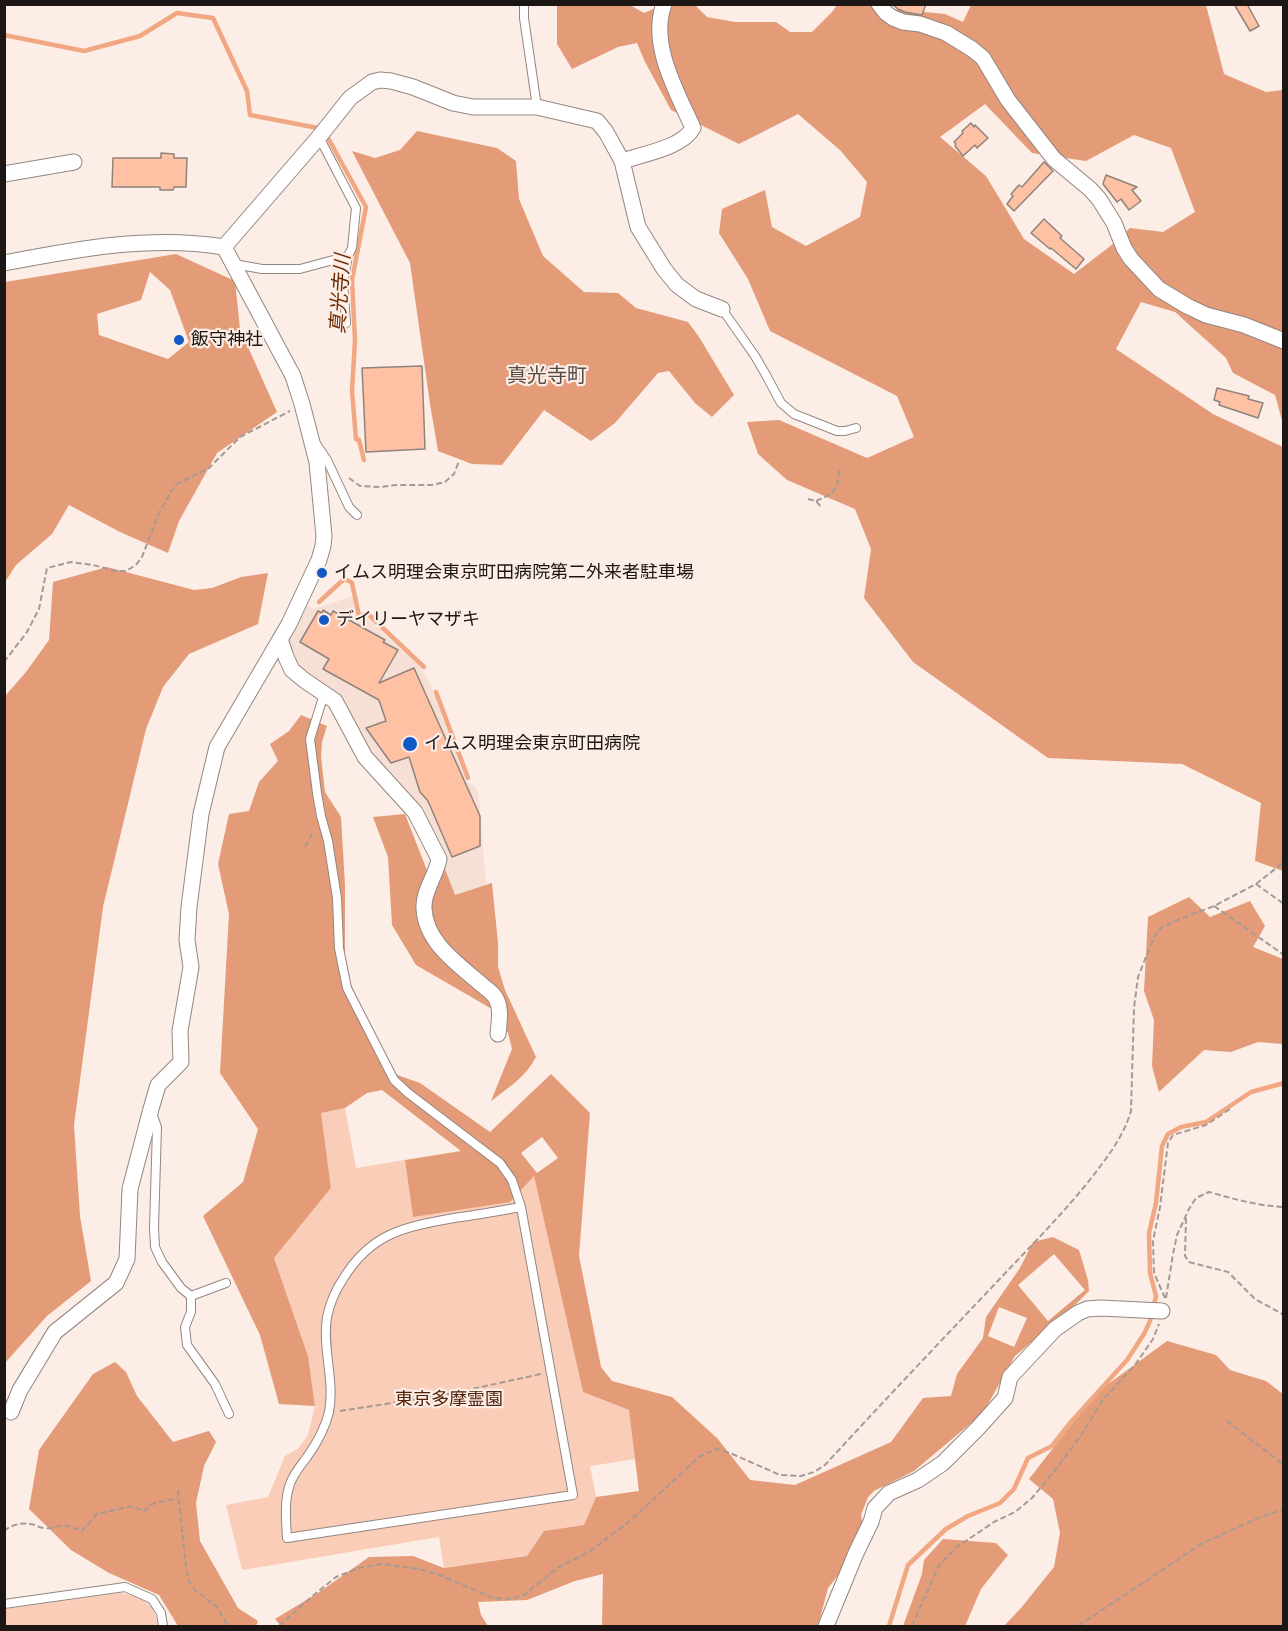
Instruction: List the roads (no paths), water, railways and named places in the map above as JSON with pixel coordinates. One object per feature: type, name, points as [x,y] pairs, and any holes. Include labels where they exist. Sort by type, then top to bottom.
[{"type":"street","points":[[622,161],[680,141],[693,128],[666,66],[660,29],[664,4]]},
{"type":"street","points":[[879,4],[893,18],[946,33],[983,58],[1008,100],[1054,159],[1099,199],[1114,223],[1131,259],[1159,289],[1206,315],[1244,325],[1284,341]]},
{"type":"street","points":[[224,247],[350,98],[372,82],[391,81],[453,103],[473,107],[537,107],[597,121],[606,132],[622,161],[638,227],[664,269],[677,285],[696,299],[722,309]]},
{"type":"street","points":[[4,174],[74,162]]},
{"type":"street","points":[[4,263],[103,245],[167,242],[224,247],[293,376],[303,404],[317,462],[324,536],[323,546],[312,574],[280,639],[217,747],[201,814],[189,907],[187,940],[191,967],[180,1031],[181,1062],[158,1085],[150,1109],[130,1189],[127,1259],[116,1282],[54,1332],[20,1390],[11,1412]]},
{"type":"street","points":[[280,639],[292,670],[335,701],[365,757],[415,812],[439,859],[425,897],[424,910],[428,927],[441,949],[495,997],[500,1013],[498,1034]]},
{"type":"street","points":[[825,1626],[875,1508],[889,1493],[918,1480],[943,1463],[1005,1398],[1010,1377],[1055,1329],[1087,1309],[1163,1311]]},
{"type":"lane","points":[[524,4],[537,107]]},
{"type":"lane","points":[[319,137],[356,208],[352,248],[348,256],[344,282],[346,323]]},
{"type":"lane","points":[[234,264],[278,270],[300,269],[348,256]]},
{"type":"lane","points":[[722,309],[755,356],[781,403],[794,414],[837,431],[856,428]]},
{"type":"lane","points":[[311,437],[327,460],[349,507],[357,515]]},
{"type":"lane","points":[[324,694],[310,739],[317,793],[328,841],[337,898],[339,948],[347,988],[394,1080],[500,1163],[512,1180],[521,1207],[573,1495],[287,1538],[290,1484],[325,1427],[331,1384],[326,1335],[327,1316],[337,1289],[349,1270],[371,1246],[387,1236],[414,1225],[521,1207]]},
{"type":"lane","points":[[150,1109],[158,1127],[155,1247],[162,1262],[181,1288],[191,1296],[192,1312],[185,1327],[187,1345],[215,1384],[229,1414]]},
{"type":"lane","points":[[191,1296],[226,1283]]},
{"type":"lane","points":[[4,1604],[124,1587],[152,1599],[161,1613],[163,1626]]},
{"type":"waterway","name":"真光寺川","points":[[4,35],[84,51],[140,36],[177,13],[213,18],[247,91],[250,115],[318,128]]},
{"type":"waterway","name":"真光寺川","points":[[328,138],[366,207],[352,280],[355,340],[352,391],[356,439],[359,440],[364,460]]},
{"type":"waterway","points":[[344,579],[352,583],[359,616],[369,615],[424,667]]},
{"type":"waterway","points":[[319,602],[344,579]]},
{"type":"waterway","points":[[436,692],[468,778]]},
{"type":"waterway","points":[[889,1626],[908,1565],[946,1529],[968,1516],[1000,1503],[1014,1489],[1028,1458],[1052,1446],[1127,1360],[1144,1334],[1150,1321],[1156,1296],[1150,1273],[1149,1233],[1156,1203],[1162,1146],[1168,1134],[1181,1127],[1206,1122],[1251,1092],[1284,1083]]},
{"type":"place","name":"飯守神社","points":[[179,340]]},
{"type":"place","name":"イムス明理会東京町田病院第二外来者駐車場","points":[[322,573]]},
{"type":"place","name":"デイリーヤマザキ","points":[[324,620]]},
{"type":"place","name":"イムス明理会東京町田病院","points":[[410,744]]},
{"type":"district","name":"真光寺町","points":[[547,376]]},
{"type":"park label","name":"東京多摩霊園","points":[[449,1400]]}]
